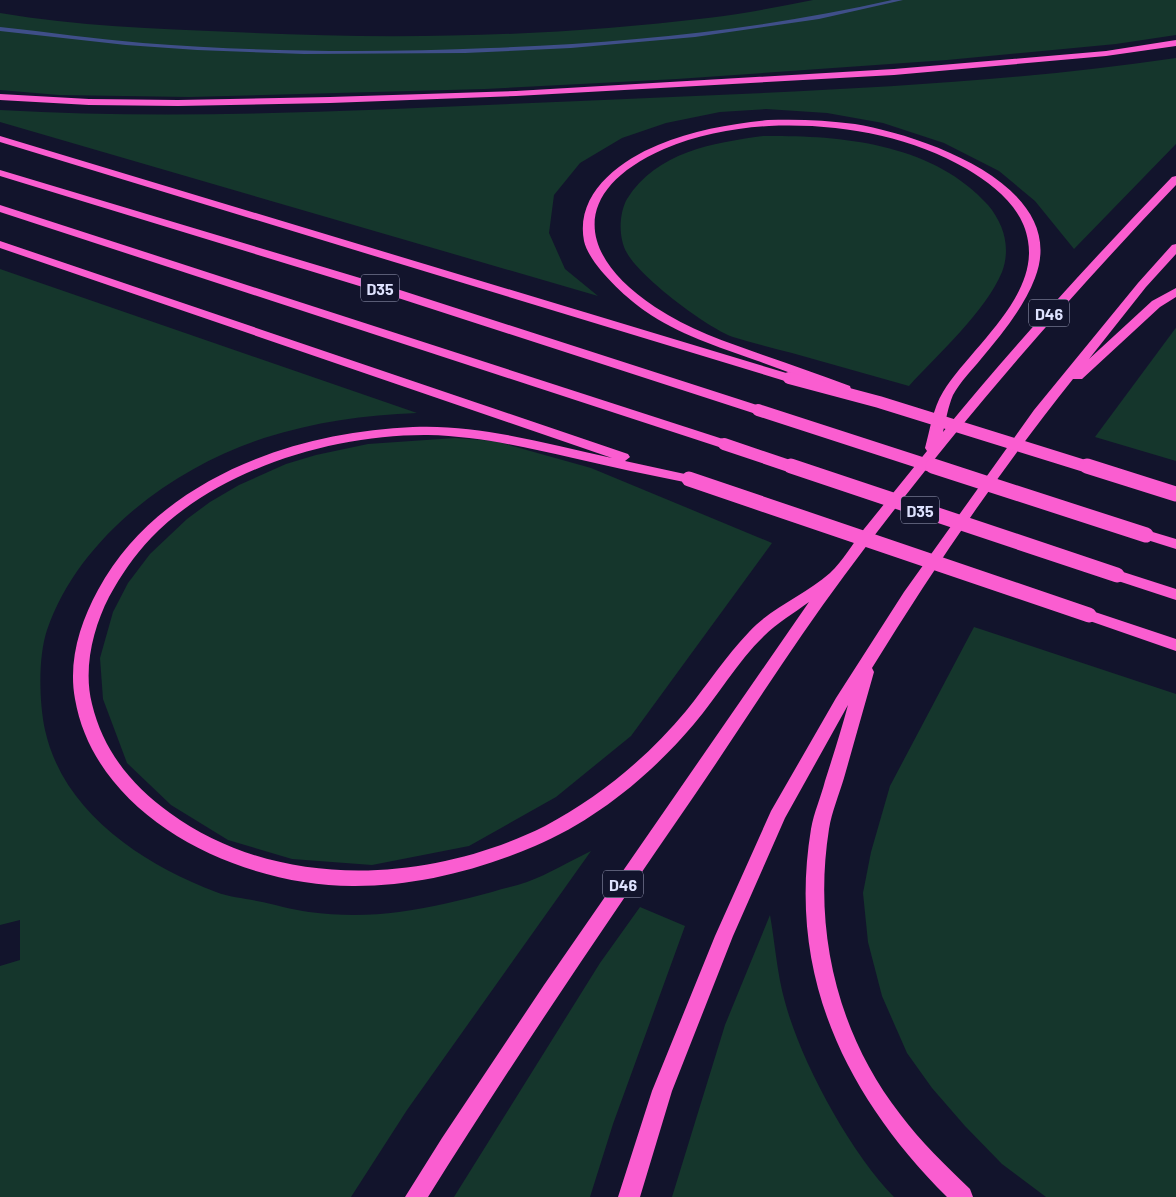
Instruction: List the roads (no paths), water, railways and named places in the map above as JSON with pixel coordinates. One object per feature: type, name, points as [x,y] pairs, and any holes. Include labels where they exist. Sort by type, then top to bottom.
[{"type":"highway","points":[[0,97],[94,103],[180,103],[471,96],[666,87],[927,70],[1075,56],[1151,47],[1176,42]]},
{"type":"highway","points":[[792,374],[681,328],[647,308],[612,279],[594,251],[588,227],[595,200],[612,176],[628,163],[649,151],[697,134],[749,125],[807,123],[857,128],[916,143],[959,161],[980,173],[1018,205],[1031,229],[1035,252],[1031,277],[1023,296],[947,395],[930,454]]},
{"type":"highway","points":[[0,139],[792,374],[1176,494]]},
{"type":"highway","name":"D35","points":[[0,173],[396,293],[1176,544]]},
{"type":"highway","name":"D46","points":[[416,1197],[588,935],[837,575],[930,454],[1056,305],[1176,178]]},
{"type":"highway","name":"D35","points":[[0,208],[724,444],[1176,595]]},
{"type":"highway","points":[[0,244],[1176,646]]},
{"type":"highway","points":[[629,1197],[662,1091],[724,936],[777,816],[842,702],[909,596],[1039,413],[1142,285],[1176,247]]},
{"type":"highway","points":[[1039,413],[1156,304],[1176,292]]},
{"type":"highway","points":[[689,479],[496,438],[416,431],[351,436],[311,445],[246,468],[189,500],[159,522],[140,540],[121,563],[102,592],[84,645],[81,676],[83,702],[91,730],[104,757],[122,781],[144,805],[190,835],[223,851],[282,870],[332,878],[407,874],[433,870],[486,856],[533,839],[559,826],[604,797],[668,742],[757,631],[837,575]]},
{"type":"highway","points":[[872,654],[820,829],[814,886],[815,925],[821,967],[836,1018],[850,1053],[874,1095],[905,1138],[941,1178],[962,1197]]},
{"type":"street","points":[[0,28],[144,45],[278,51],[394,53],[503,50],[655,40],[828,16],[900,0]]}]
